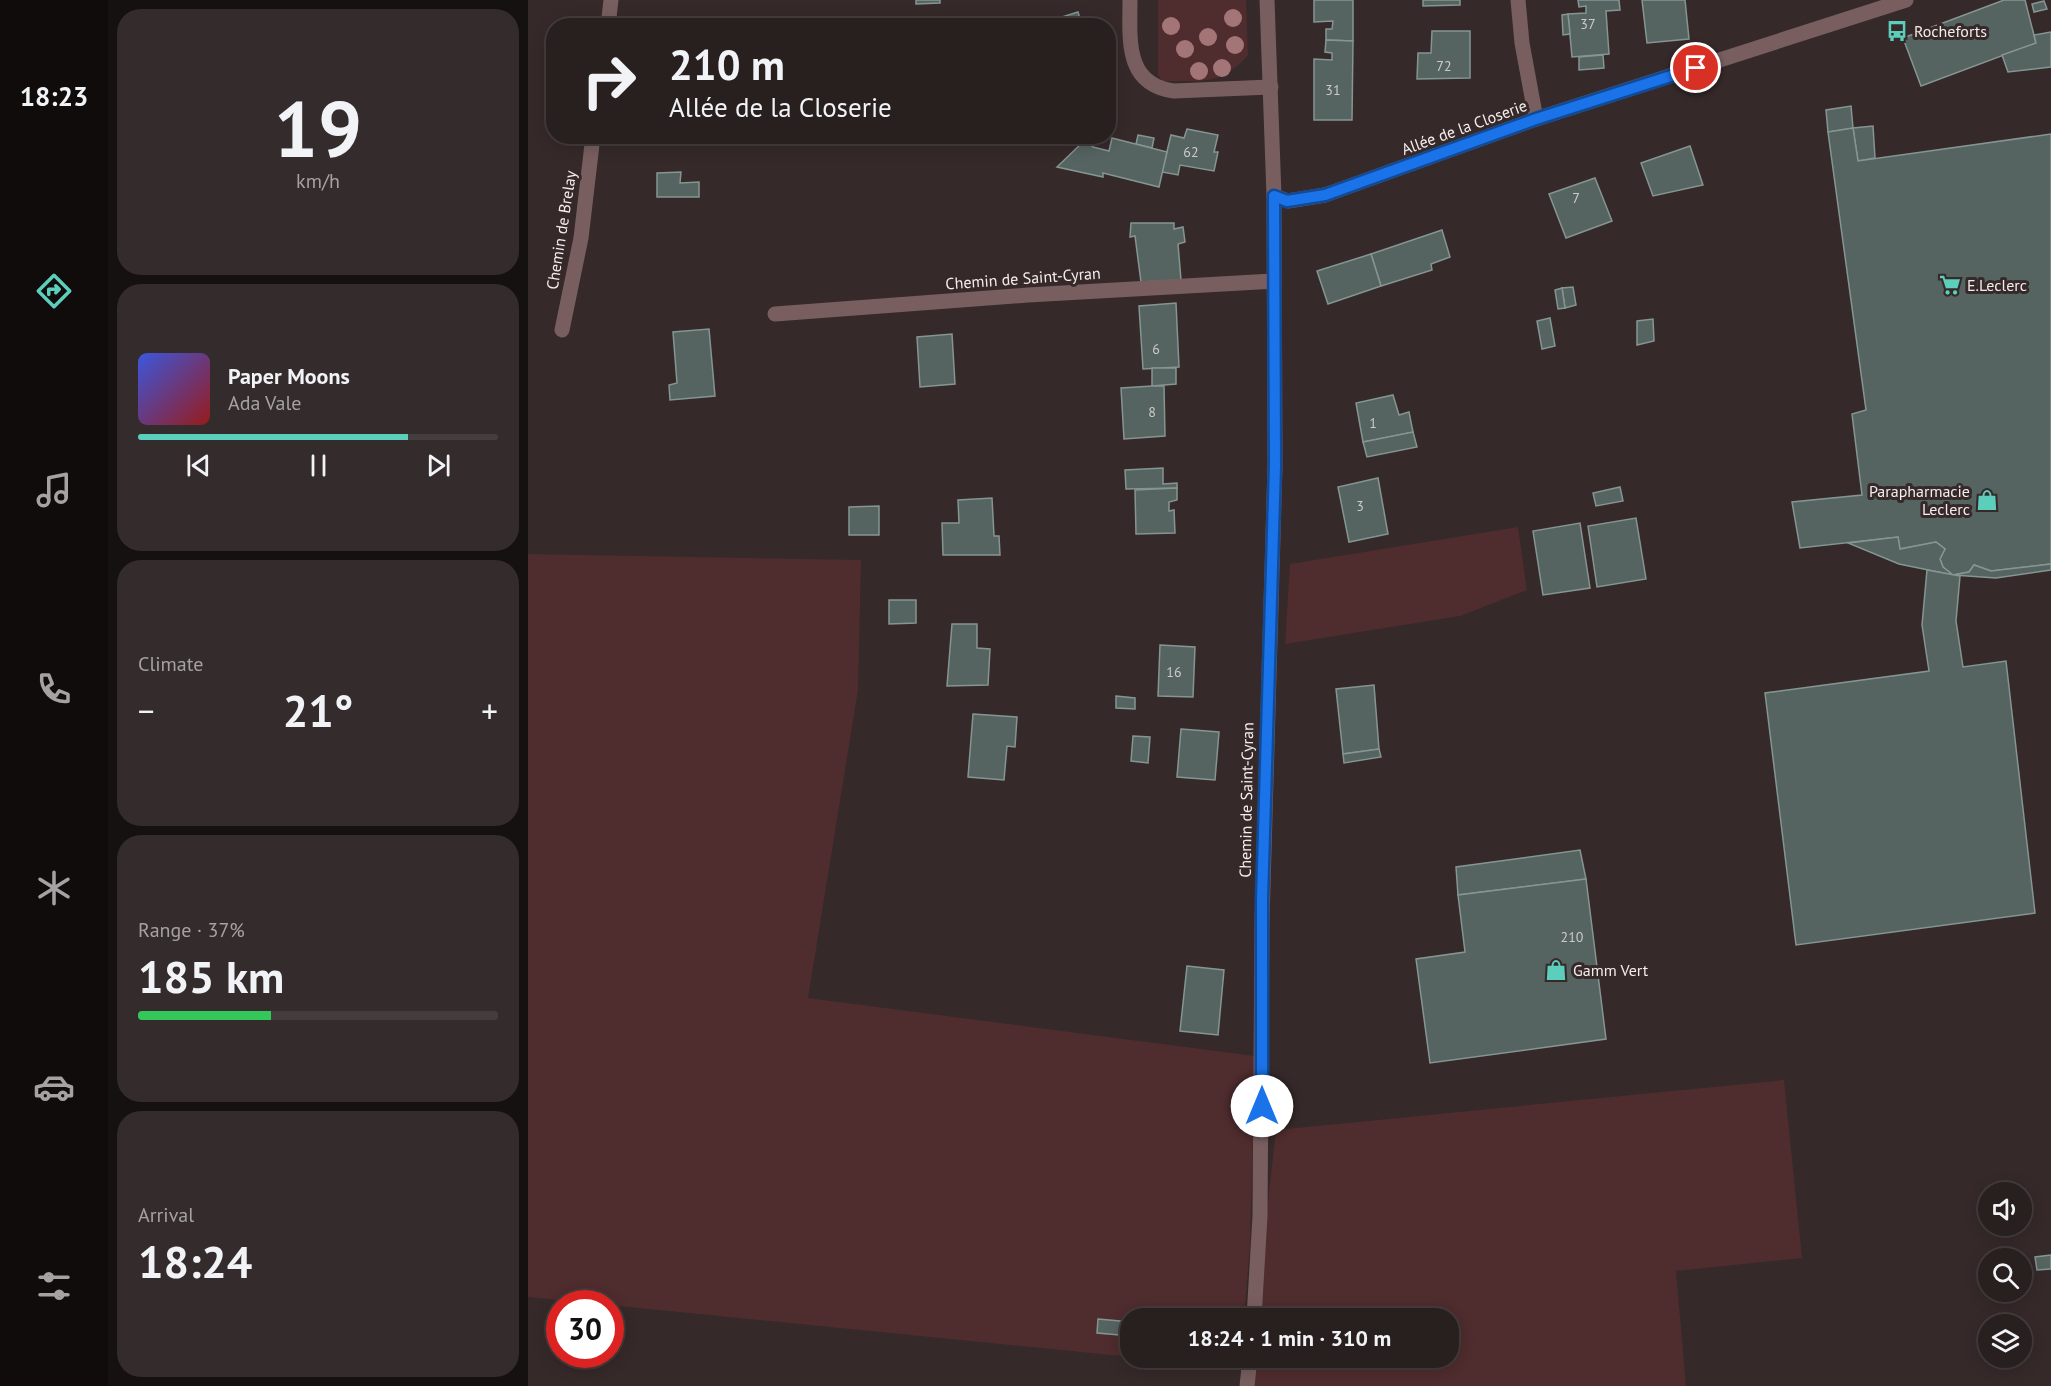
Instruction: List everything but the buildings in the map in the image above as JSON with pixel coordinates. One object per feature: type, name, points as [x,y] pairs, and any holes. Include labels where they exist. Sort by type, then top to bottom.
[{"type":"street","points":[[609,18],[611,0]]},
{"type":"street","points":[[1130,0],[1130,51],[1138,72],[1158,88],[1174,91],[1271,87]]},
{"type":"street","name":"Chemin de Saint-Cyran","points":[[1255,1308],[1260,1205],[1262,899],[1275,466],[1274,196],[1267,0]]},
{"type":"street","points":[[1518,0],[1522,43],[1536,119]]},
{"type":"street","name":"Allée de la Closerie","points":[[1274,196],[1287,201],[1325,195],[1536,119],[1906,0]]},
{"type":"street","name":"Chemin de Brelay","points":[[562,330],[581,238],[592,144]]},
{"type":"street","name":"Chemin de Saint-Cyran","points":[[775,314],[1028,295],[1274,281]]},
{"type":"street","points":[[1247,1386],[1249,1368]]},
{"type":"shaded area","points":[[1158,0],[1246,0],[1248,55],[1238,65],[1219,77],[1199,81],[1162,81],[1158,75]]},
{"type":"shaded area","points":[[1518,527],[1527,590],[1460,616],[1285,644],[1290,564]]},
{"type":"shaded area","points":[[528,554],[861,560],[858,690],[808,998],[1255,1056],[1250,1245],[1245,1308],[1120,1308],[1120,1356],[624,1307],[624,1290],[546,1290],[546,1299],[528,1297]]},
{"type":"shaded area","points":[[1784,1080],[1802,1258],[1676,1271],[1686,1386],[1253,1386],[1256,1368],[1459,1368],[1459,1308],[1260,1308],[1263,1246],[1276,1130]]},
{"type":"place","name":"Rocheforts","points":[[1897,31]]},
{"type":"place","name":"E.Leclerc","points":[[1950,285]]},
{"type":"place","name":"Parapharmacie Leclerc","points":[[1987,500]]},
{"type":"place","name":"Gamm Vert","points":[[1556,970]]},
{"type":"route","points":[[1262,1106],[1262,899],[1275,466],[1274,196],[1287,201],[1305,200],[1325,195],[1536,119],[1696,68]]}]
